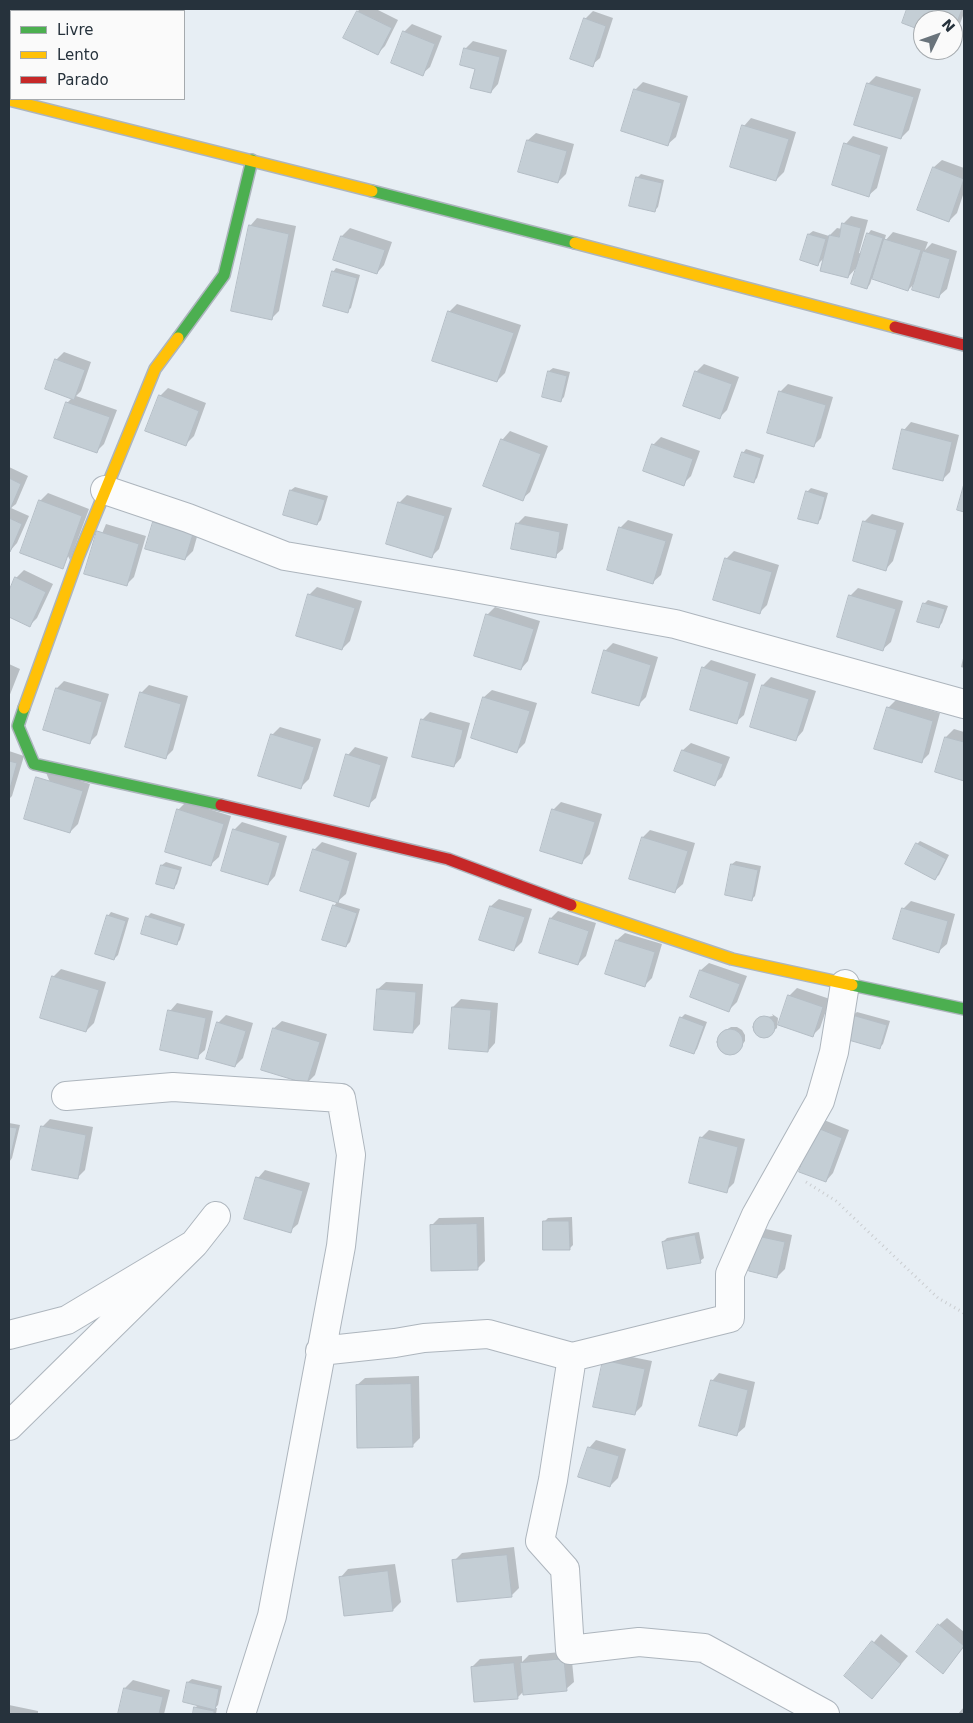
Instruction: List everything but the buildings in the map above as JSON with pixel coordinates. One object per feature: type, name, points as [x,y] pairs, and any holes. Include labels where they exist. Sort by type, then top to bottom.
[{"type":"street","points":[[9,100],[252,160],[964,345]]},
{"type":"street","points":[[252,160],[224,275],[155,369],[79,555],[18,726],[34,764],[165,792],[448,859],[594,913],[732,959],[964,1009]]},
{"type":"street","points":[[105,490],[188,518],[285,556],[675,624],[964,704]]},
{"type":"street","points":[[320,1351],[424,1338],[488,1334],[572,1357],[730,1318],[730,1274],[756,1215],[820,1101],[834,1052],[845,984]]},
{"type":"street","points":[[66,1096],[173,1087],[341,1098],[351,1155],[341,1246],[272,1616],[241,1714]]},
{"type":"street","points":[[9,1426],[194,1244],[216,1216]]},
{"type":"street","points":[[9,1335],[67,1320],[194,1244]]},
{"type":"street","points":[[572,1357],[553,1480],[540,1541],[565,1569],[570,1650],[639,1642],[704,1648],[825,1714]]},
{"type":"path","points":[[782,1168],[836,1201],[938,1298],[964,1313]]},
{"type":"traffic: fast","points":[[178,338],[224,275],[252,160]]},
{"type":"traffic: fast","points":[[372,191],[575,243]]},
{"type":"traffic: fast","points":[[24,708],[18,726],[34,764],[221,805]]},
{"type":"traffic: fast","points":[[852,985],[964,1009]]},
{"type":"traffic: slow","points":[[9,100],[372,191]]},
{"type":"traffic: slow","points":[[575,243],[895,327]]},
{"type":"traffic: slow","points":[[24,708],[79,555],[155,369],[178,338]]},
{"type":"traffic: slow","points":[[571,905],[732,959],[852,985]]},
{"type":"traffic: jam","points":[[895,327],[964,345]]},
{"type":"traffic: jam","points":[[221,805],[448,859],[571,905]]}]
